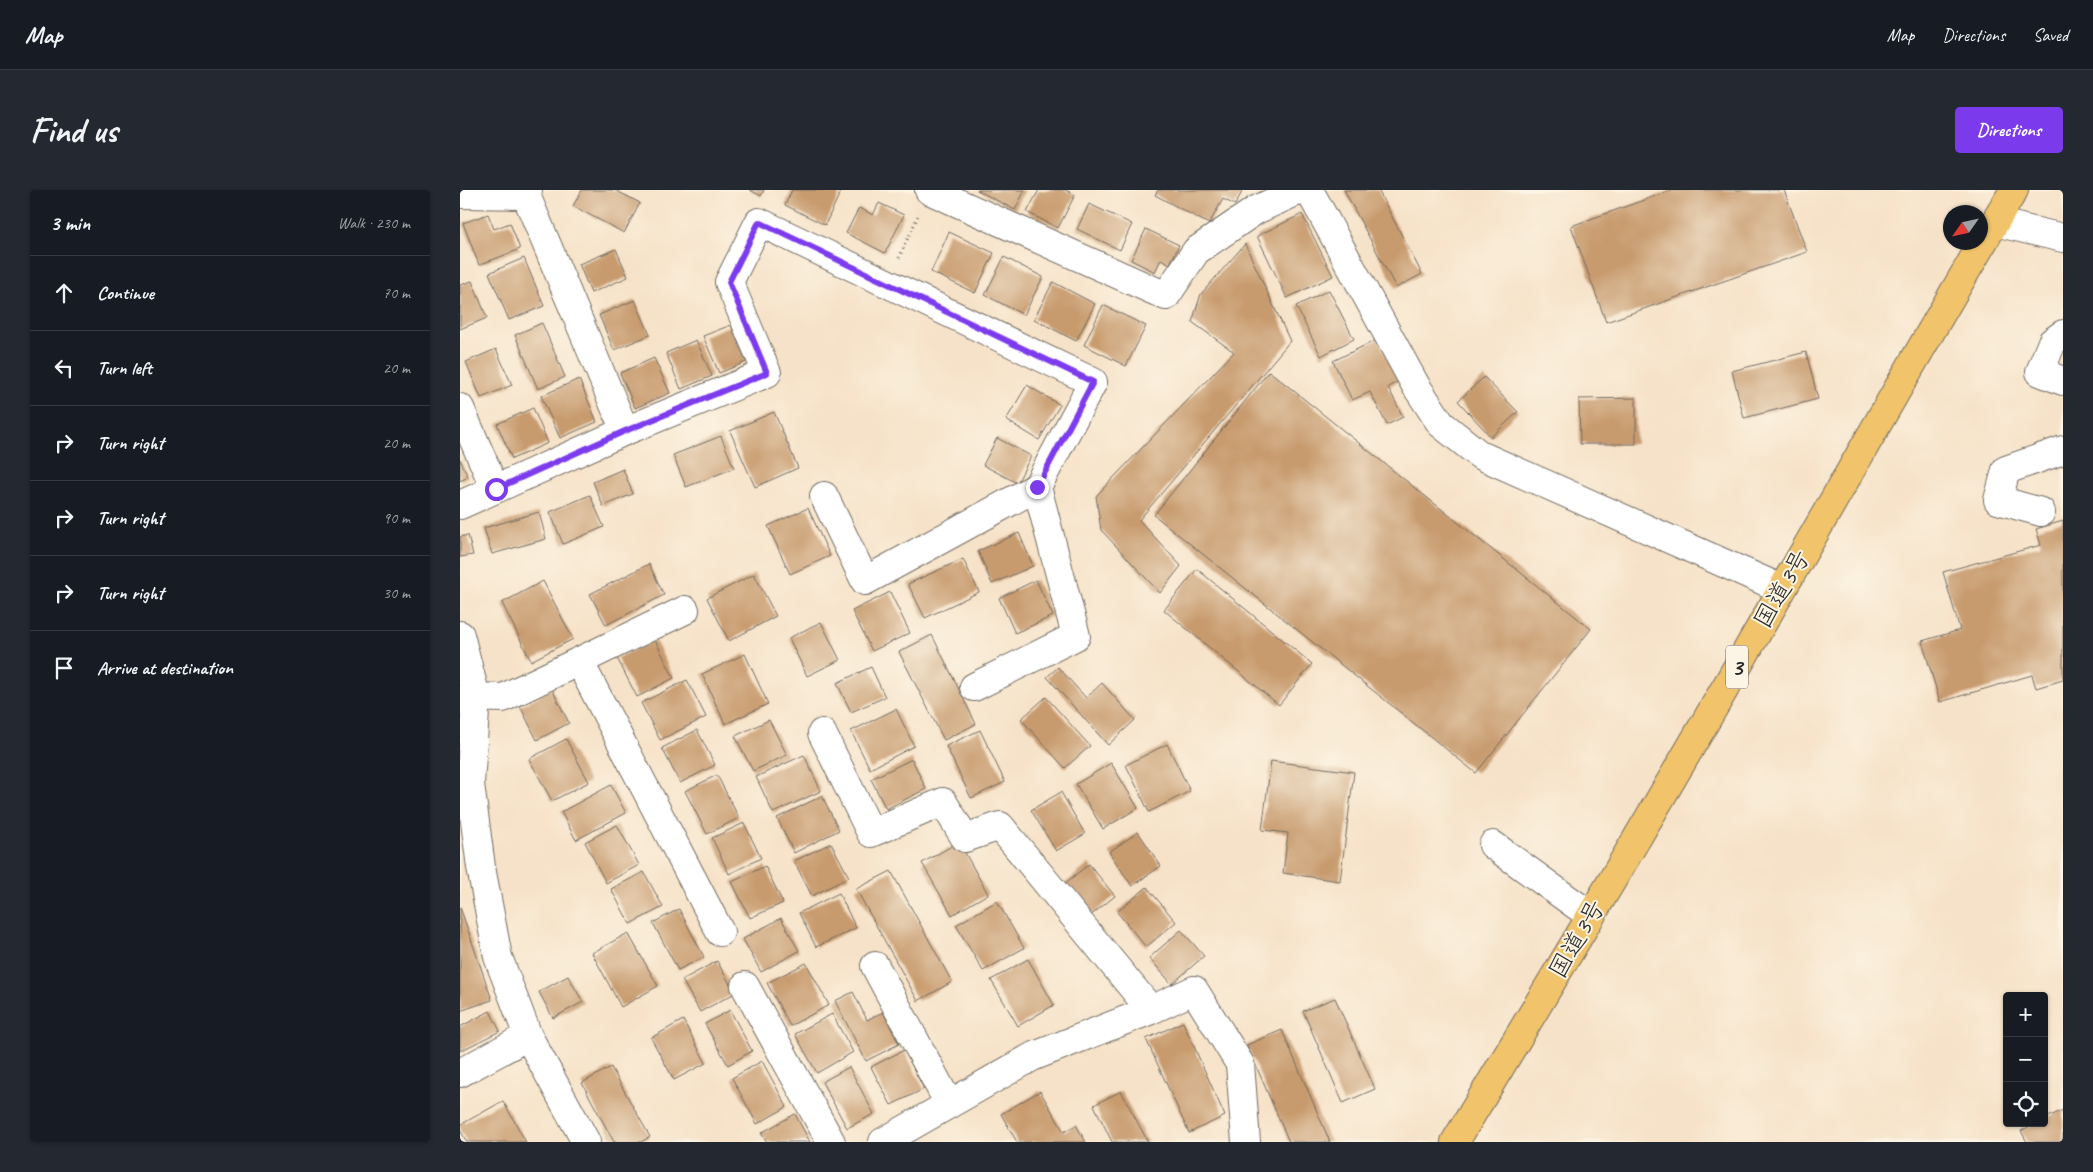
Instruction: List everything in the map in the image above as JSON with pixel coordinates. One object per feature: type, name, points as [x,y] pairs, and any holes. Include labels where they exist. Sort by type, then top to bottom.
[{"type":"highway","name":"国道3号","points":[[1455,1142],[1591,916],[1782,589],[1929,331],[2014,190]]},
{"type":"street","points":[[929,190],[1166,296],[1196,251],[1256,210],[1300,190]]},
{"type":"street","points":[[1309,190],[1416,386],[1441,424],[1480,455],[1782,589]]},
{"type":"street","points":[[460,194],[527,192],[625,431]]},
{"type":"street","points":[[460,504],[625,431],[767,373],[729,282],[759,222],[887,285],[1093,382],[1037,487],[865,581],[824,496]]},
{"type":"street","points":[[1995,222],[2063,238]]},
{"type":"street","points":[[2063,334],[2052,342],[2040,372],[2063,381]]},
{"type":"street","points":[[460,408],[496,489]]},
{"type":"street","points":[[2041,512],[1998,500],[2006,470],[2063,450]]},
{"type":"street","points":[[974,687],[1076,636],[1037,487]]},
{"type":"street","points":[[468,699],[503,698],[686,610]]},
{"type":"street","points":[[460,636],[468,699],[470,784],[481,867],[498,957],[528,1036],[586,1142]]},
{"type":"street","points":[[579,661],[720,932]]},
{"type":"street","points":[[822,733],[871,833],[943,802],[965,838],[1000,826],[1151,1010]]},
{"type":"street","points":[[1493,845],[1591,916]]},
{"type":"street","points":[[875,966],[949,1104]]},
{"type":"street","points":[[745,986],[831,1142]]},
{"type":"street","points":[[883,1142],[1032,1057],[1151,1010],[1194,990],[1240,1064],[1246,1142]]},
{"type":"street","points":[[460,1073],[528,1036]]},
{"type":"path","points":[[887,285],[929,190]]},
{"type":"building","points":[[582,190],[615,190],[640,203],[624,233],[573,206]]},
{"type":"building","points":[[750,190],[764,190],[761,196]]},
{"type":"building","points":[[792,190],[833,190],[840,193],[825,225],[785,205]]},
{"type":"building","points":[[977,190],[1025,190],[1015,210]]},
{"type":"building","points":[[1039,190],[1066,190],[1075,195],[1058,228],[1027,212]]},
{"type":"building","points":[[1158,190],[1239,190],[1242,192],[1235,205],[1223,199],[1209,224],[1155,195]]},
{"type":"building","points":[[1344,190],[1378,190],[1422,274],[1396,288]]},
{"type":"building","points":[[1672,190],[1784,190],[1807,252],[1606,322],[1571,226]]},
{"type":"building","points":[[879,203],[904,215],[885,253],[846,233],[859,208],[873,215]]},
{"type":"building","points":[[1089,204],[1132,224],[1120,250],[1077,229]]},
{"type":"building","points":[[488,214],[494,229],[510,223],[520,249],[479,265],[463,223]]},
{"type":"building","points":[[1302,214],[1333,276],[1287,298],[1257,236]]},
{"type":"building","points":[[1146,229],[1179,245],[1170,264],[1161,259],[1155,272],[1131,260]]},
{"type":"building","points":[[949,232],[994,253],[975,293],[931,272]]},
{"type":"building","points":[[1245,244],[1290,341],[1139,520],[1181,566],[1160,593],[1101,530],[1096,496],[1234,352],[1192,322],[1201,294]]},
{"type":"building","points":[[616,249],[628,277],[591,293],[579,264]]},
{"type":"building","points":[[1004,257],[1043,277],[1024,315],[985,295]]},
{"type":"building","points":[[524,258],[544,306],[509,320],[489,273]]},
{"type":"building","points":[[472,281],[487,318],[460,329],[460,285]]},
{"type":"building","points":[[1053,282],[1095,304],[1076,341],[1034,319]]},
{"type":"building","points":[[1329,290],[1354,339],[1321,356],[1296,306]]},
{"type":"building","points":[[635,300],[650,335],[614,350],[599,315]]},
{"type":"building","points":[[1103,305],[1146,326],[1126,366],[1084,345]]},
{"type":"building","points":[[542,323],[565,377],[538,389],[515,335]]},
{"type":"building","points":[[731,325],[746,362],[719,373],[703,336]]},
{"type":"building","points":[[1378,339],[1399,381],[1388,387],[1403,417],[1387,425],[1370,392],[1352,400],[1333,361]]},
{"type":"building","points":[[696,340],[712,376],[681,389],[666,353]]},
{"type":"building","points":[[496,349],[512,385],[481,398],[466,362]]},
{"type":"building","points":[[1806,352],[1818,399],[1744,418],[1732,371]]},
{"type":"building","points":[[654,358],[670,393],[635,408],[620,373]]},
{"type":"building","points":[[1269,371],[1591,629],[1476,773],[1154,515]]},
{"type":"building","points":[[1484,377],[1518,412],[1491,437],[1458,401]]},
{"type":"building","points":[[579,379],[597,422],[560,438],[541,396]]},
{"type":"building","points":[[1027,385],[1060,405],[1039,440],[1006,420]]},
{"type":"building","points":[[1636,398],[1636,444],[1580,444],[1579,399]]},
{"type":"building","points":[[533,408],[548,443],[512,459],[497,424]]},
{"type":"building","points":[[774,412],[798,468],[755,487],[730,431]]},
{"type":"building","points":[[721,436],[734,468],[686,487],[673,455]]},
{"type":"building","points":[[997,438],[1031,456],[1017,483],[983,465]]},
{"type":"building","points":[[460,459],[468,477],[460,481]]},
{"type":"building","points":[[623,469],[633,494],[603,506],[593,482]]},
{"type":"building","points":[[590,495],[604,527],[563,544],[550,512]]},
{"type":"building","points":[[808,508],[830,556],[790,574],[768,526]]},
{"type":"building","points":[[539,512],[546,539],[492,554],[484,528]]},
{"type":"building","points":[[2063,521],[2063,680],[2036,688],[2032,675],[1940,702],[1922,641],[1960,630],[1943,572],[2041,545],[2036,529]]},
{"type":"building","points":[[1019,533],[1033,566],[992,584],[978,551]]},
{"type":"building","points":[[468,535],[473,555],[460,557],[460,537]]},
{"type":"building","points":[[963,559],[979,592],[925,618],[908,584]]},
{"type":"building","points":[[649,564],[664,595],[606,625],[590,594]]},
{"type":"building","points":[[1197,569],[1312,664],[1279,705],[1164,610]]},
{"type":"building","points":[[754,574],[776,616],[729,641],[707,598]]},
{"type":"building","points":[[1036,580],[1053,616],[1015,633],[999,598]]},
{"type":"building","points":[[543,581],[573,639],[531,661],[502,603]]},
{"type":"building","points":[[890,592],[910,633],[872,651],[852,611]]},
{"type":"building","points":[[821,622],[840,660],[807,676],[789,638]]},
{"type":"building","points":[[932,635],[976,724],[944,740],[899,652]]},
{"type":"building","points":[[655,640],[674,678],[637,697],[617,658]]},
{"type":"building","points":[[745,654],[768,704],[725,724],[702,674]]},
{"type":"building","points":[[871,667],[885,697],[851,712],[837,683]]},
{"type":"building","points":[[1058,667],[1086,698],[1102,683],[1135,720],[1108,745],[1047,677]]},
{"type":"building","points":[[687,680],[706,717],[660,740],[641,703]]},
{"type":"building","points":[[552,689],[569,723],[537,740],[520,706]]},
{"type":"building","points":[[1046,697],[1090,746],[1065,768],[1021,719]]},
{"type":"building","points":[[896,709],[914,746],[870,769],[851,731]]},
{"type":"building","points":[[769,720],[787,755],[753,771],[735,736]]},
{"type":"building","points":[[697,730],[715,765],[680,783],[662,748]]},
{"type":"building","points":[[980,730],[1005,782],[971,798],[946,746]]},
{"type":"building","points":[[566,739],[589,782],[552,801],[529,759]]},
{"type":"building","points":[[1167,744],[1190,791],[1149,812],[1126,765]]},
{"type":"building","points":[[804,755],[821,791],[773,813],[756,777]]},
{"type":"building","points":[[912,759],[926,789],[886,809],[871,779]]},
{"type":"building","points":[[1271,761],[1354,772],[1340,881],[1283,873],[1288,833],[1262,830]]},
{"type":"building","points":[[1111,763],[1138,808],[1103,829],[1076,784]]},
{"type":"building","points":[[717,775],[739,818],[707,834],[685,791]]},
{"type":"building","points":[[611,785],[626,813],[576,840],[561,812]]},
{"type":"building","points":[[1061,792],[1085,834],[1056,851],[1031,810]]},
{"type":"building","points":[[822,796],[839,830],[794,853],[777,818]]},
{"type":"building","points":[[744,823],[761,858],[729,874],[712,838]]},
{"type":"building","points":[[617,825],[639,865],[606,883],[585,842]]},
{"type":"building","points":[[1138,832],[1161,866],[1132,886],[1109,852]]},
{"type":"building","points":[[959,842],[988,894],[952,915],[922,863]]},
{"type":"building","points":[[831,843],[849,877],[812,896],[794,861]]},
{"type":"building","points":[[1089,864],[1115,896],[1090,916],[1064,884]]},
{"type":"building","points":[[765,866],[783,903],[750,918],[732,882]]},
{"type":"building","points":[[891,871],[952,982],[918,1001],[856,889]]},
{"type":"building","points":[[644,872],[663,907],[630,924],[611,889]]},
{"type":"building","points":[[1147,887],[1176,922],[1146,947],[1117,912]]},
{"type":"building","points":[[839,893],[856,928],[816,947],[799,913]]},
{"type":"building","points":[[997,901],[1024,948],[983,971],[956,925]]},
{"type":"building","points":[[460,907],[492,1000],[460,1011]]},
{"type":"building","points":[[679,909],[704,957],[678,970],[653,923]]},
{"type":"building","points":[[781,918],[799,951],[761,972],[743,939]]},
{"type":"building","points":[[1181,930],[1204,956],[1172,984],[1149,958]]},
{"type":"building","points":[[628,933],[658,986],[621,1007],[592,953]]},
{"type":"building","points":[[1028,959],[1054,1005],[1018,1026],[991,980]]},
{"type":"building","points":[[717,961],[735,993],[700,1012],[682,980]]},
{"type":"building","points":[[806,963],[829,1005],[790,1026],[767,983]]},
{"type":"building","points":[[568,976],[583,1002],[553,1018],[539,992]]},
{"type":"building","points":[[853,992],[867,1020],[883,1012],[899,1044],[866,1061],[835,1001]]},
{"type":"building","points":[[1335,998],[1375,1089],[1343,1103],[1303,1011]]},
{"type":"building","points":[[730,1010],[752,1051],[728,1065],[705,1024]]},
{"type":"building","points":[[490,1011],[500,1031],[460,1051],[460,1027]]},
{"type":"building","points":[[832,1014],[853,1052],[817,1073],[795,1034]]},
{"type":"building","points":[[683,1020],[706,1063],[674,1080],[651,1038]]},
{"type":"building","points":[[1183,1022],[1225,1116],[1189,1133],[1146,1039]]},
{"type":"building","points":[[1282,1030],[1330,1142],[1289,1142],[1247,1045]]},
{"type":"building","points":[[904,1050],[924,1089],[891,1105],[871,1067]]},
{"type":"building","points":[[762,1061],[787,1107],[757,1124],[732,1078]]},
{"type":"building","points":[[611,1067],[650,1137],[641,1142],[614,1142],[582,1083]]},
{"type":"building","points":[[849,1067],[874,1114],[847,1128],[822,1082]]},
{"type":"building","points":[[1040,1091],[1064,1132],[1076,1125],[1086,1142],[1017,1142],[1001,1114]]},
{"type":"building","points":[[1121,1091],[1148,1142],[1112,1142],[1094,1105]]},
{"type":"building","points":[[503,1101],[526,1142],[467,1142],[460,1130],[460,1125]]},
{"type":"building","points":[[2063,1110],[2063,1142],[2027,1142],[2021,1131],[2028,1127],[2048,1127],[2048,1117]]},
{"type":"building","points":[[795,1114],[810,1142],[767,1142],[761,1133]]},
{"type":"route","points":[[496,489],[625,431],[767,373],[729,282],[759,222],[887,285],[1093,382],[1037,487]]}]
